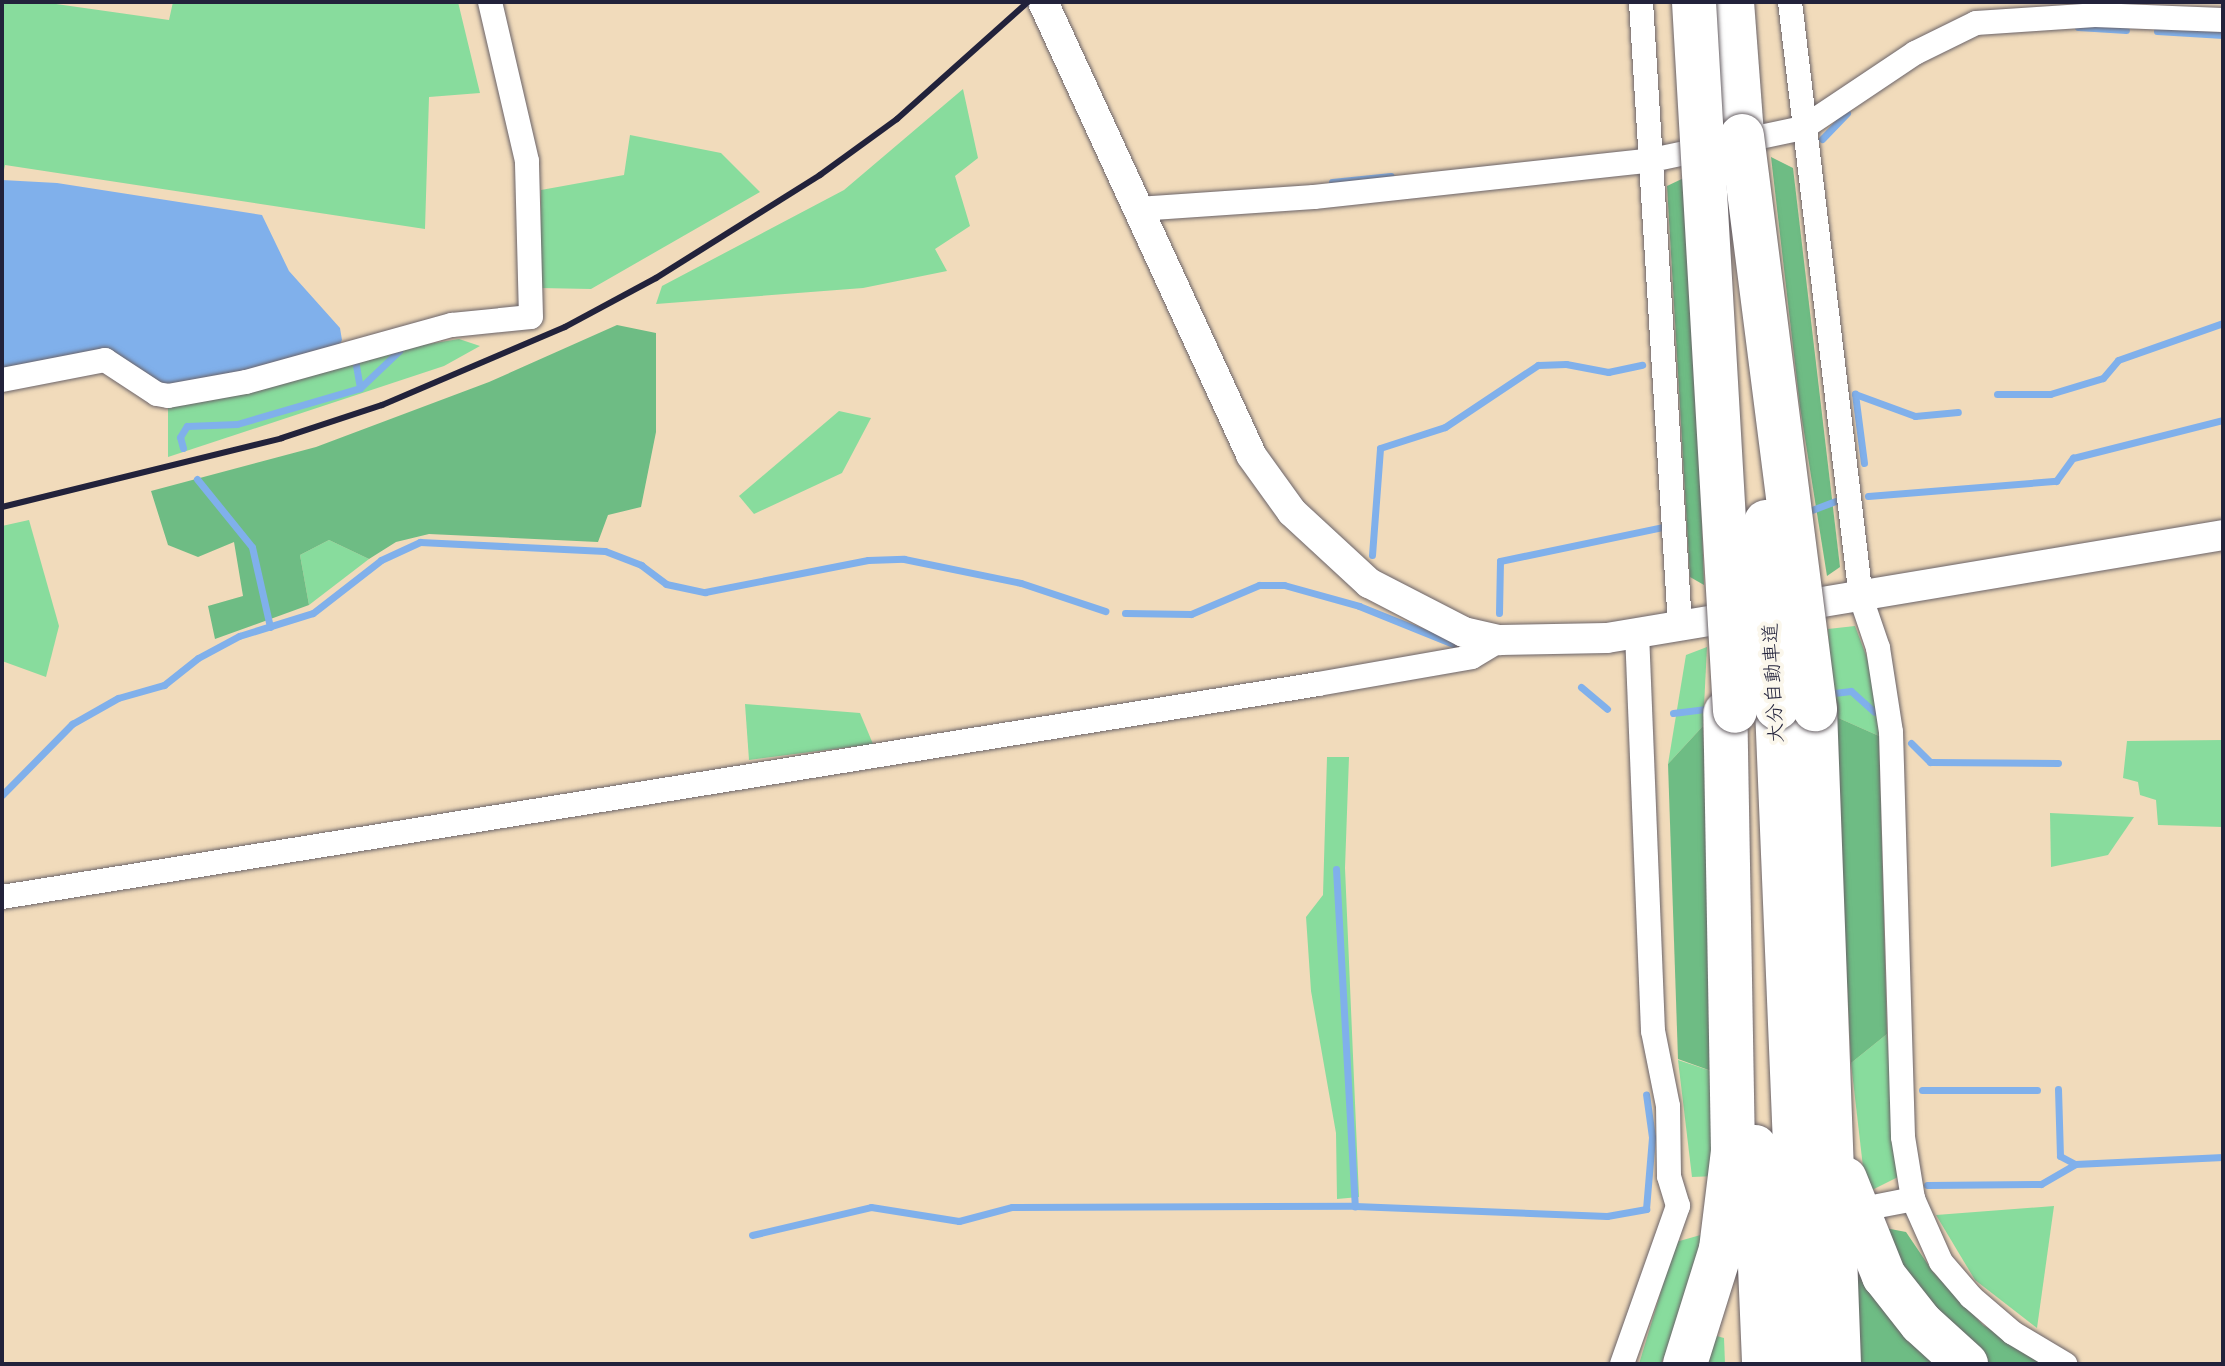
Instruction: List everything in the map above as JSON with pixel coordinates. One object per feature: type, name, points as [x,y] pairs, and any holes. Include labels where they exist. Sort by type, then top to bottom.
[{"type":"highway","name":"大分自動車道","points":[[1694,2],[1729,565],[1763,710],[1804,1364]]},
{"type":"highway","points":[[1685,1364],[1721,1249],[1733,1151],[1763,710],[1742,136],[1732,2]]},
{"type":"highway","name":"大分自動車道","points":[[1763,710],[1761,1282],[1764,1364]]},
{"type":"highway","points":[[1763,710],[1825,990],[1840,1154],[1857,1219],[1902,1301],[1966,1364]]},
{"type":"highway","points":[[1825,990],[1839,1364]]},
{"type":"highway","points":[[1757,1364],[1761,1282]]},
{"type":"street","points":[[2,380],[105,360],[157,394],[168,396],[246,382],[452,325],[531,317],[527,161],[490,2]]},
{"type":"street","points":[[1043,2],[1251,455],[1292,512],[1369,583],[1464,632],[1500,640],[1637,633],[1861,598],[2223,535]]},
{"type":"street","points":[[1641,2],[1680,626]]},
{"type":"street","points":[[1790,2],[1861,598],[1878,648],[1891,732],[1903,1137],[1913,1199],[1920,1224],[1941,1262],[1971,1297],[2013,1333],[2065,1364]]},
{"type":"street","points":[[1138,209],[1314,197],[1652,160],[1803,128],[1954,32],[2027,17],[2095,8],[2216,14]]},
{"type":"street","points":[[1622,1364],[1689,1209],[1669,1176],[1668,1106],[1653,1031],[1637,633]]},
{"type":"street","points":[[2,897],[1334,682],[1472,657],[1500,640]]},
{"type":"street","points":[[1878,1206],[1913,1199]]},
{"type":"green space","points":[[2,2],[42,2],[169,20],[173,2],[458,2],[480,93],[429,97],[425,229],[5,165],[2,180]]},
{"type":"green space","points":[[963,89],[978,158],[955,176],[970,226],[935,249],[947,271],[863,288],[656,304],[662,286],[844,190]]},
{"type":"green space","points":[[630,135],[721,153],[760,192],[591,289],[540,288],[541,190],[624,175]]},
{"type":"green space","points":[[1771,157],[1793,168],[1840,567],[1827,576],[1800,407]]},
{"type":"green space","points":[[1686,177],[1704,585],[1690,577],[1667,186]]},
{"type":"green space","points":[[617,325],[656,333],[656,432],[641,507],[608,515],[598,542],[429,534],[396,542],[369,559],[329,540],[300,555],[309,605],[215,639],[208,606],[243,596],[234,542],[198,557],[168,545],[151,491],[316,447],[489,382]]},
{"type":"green space","points":[[459,339],[480,346],[444,366],[168,457],[168,407],[385,351]]},
{"type":"green space","points":[[839,411],[871,418],[842,473],[754,514],[739,496]]},
{"type":"green space","points":[[29,520],[59,626],[46,677],[2,661],[2,526]]},
{"type":"green space","points":[[329,540],[369,559],[309,605],[300,555]]},
{"type":"green space","points":[[1855,626],[1872,671],[1879,736],[1834,716],[1828,629]]},
{"type":"green space","points":[[1707,647],[1703,726],[1668,764],[1686,655]]},
{"type":"green space","points":[[745,704],[860,713],[873,744],[749,760]]},
{"type":"green space","points":[[1834,716],[1879,736],[1887,1034],[1851,1063]]},
{"type":"green space","points":[[1703,726],[1717,1073],[1678,1059],[1668,764]]},
{"type":"green space","points":[[2223,740],[2223,827],[2158,825],[2156,800],[2140,795],[2138,782],[2123,778],[2127,741]]},
{"type":"green space","points":[[1327,757],[1349,757],[1345,868],[1359,1197],[1337,1199],[1336,1133],[1311,991],[1306,917],[1323,895]]},
{"type":"green space","points":[[2050,813],[2134,817],[2108,855],[2051,867]]},
{"type":"green space","points":[[1887,1034],[1898,1177],[1866,1193],[1851,1063]]},
{"type":"green space","points":[[1678,1060],[1717,1073],[1717,1176],[1692,1177]]},
{"type":"green space","points":[[2054,1206],[2037,1328],[1975,1280],[1936,1215]]},
{"type":"green space","points":[[1875,1226],[1906,1232],[1933,1272],[1983,1325],[2047,1364],[1987,1364],[1919,1302]]},
{"type":"green space","points":[[1711,1232],[1690,1301],[1661,1364],[1639,1364],[1676,1242]]},
{"type":"green space","points":[[1859,1263],[1938,1364],[1854,1364],[1847,1266]]},
{"type":"green space","points":[[1713,1335],[1724,1338],[1725,1364],[1701,1364]]},
{"type":"water","points":[[2,180],[57,183],[262,215],[289,271],[340,328],[342,340],[337,350],[162,389],[106,350],[2,368]]},
{"type":"waterway","points":[[2078,27],[2126,30]]},
{"type":"waterway","points":[[2157,31],[2223,35]]},
{"type":"waterway","points":[[1822,139],[1847,113]]},
{"type":"waterway","points":[[1332,182],[1391,176]]},
{"type":"waterway","points":[[1997,394],[2050,394],[2103,378],[2118,360],[2223,323]]},
{"type":"waterway","points":[[360,388],[399,351]]},
{"type":"waterway","points":[[183,448],[180,437],[187,426],[237,424],[360,388],[355,361]]},
{"type":"waterway","points":[[1372,555],[1380,448],[1445,427],[1538,365],[1566,364],[1608,372],[1642,365]]},
{"type":"waterway","points":[[1864,463],[1855,394],[1915,416],[1958,412]]},
{"type":"waterway","points":[[1868,496],[2056,481],[2073,458],[2223,420]]},
{"type":"waterway","points":[[197,479],[252,547],[270,627]]},
{"type":"waterway","points":[[1804,513],[1835,501]]},
{"type":"waterway","points":[[1499,613],[1500,561],[1663,527]]},
{"type":"waterway","points":[[2,795],[72,724],[118,698],[164,685],[198,658],[239,636],[313,613],[381,560],[420,542],[605,551],[641,565],[666,584],[705,592],[868,560],[904,559],[1021,583],[1105,611]]},
{"type":"waterway","points":[[1125,613],[1191,614],[1259,585],[1284,585],[1359,606],[1453,644]]},
{"type":"waterway","points":[[1581,687],[1607,709]]},
{"type":"waterway","points":[[1826,694],[1851,691],[1874,712]]},
{"type":"waterway","points":[[1673,713],[1711,708]]},
{"type":"waterway","points":[[1911,743],[1930,762],[2058,763]]},
{"type":"waterway","points":[[1336,869],[1355,1206]]},
{"type":"waterway","points":[[2058,1089],[2060,1156],[2075,1164]]},
{"type":"waterway","points":[[1922,1090],[2037,1090]]},
{"type":"waterway","points":[[752,1235],[871,1207],[959,1221],[1012,1207],[1355,1206],[1607,1216],[1646,1209],[1652,1137],[1646,1094]]},
{"type":"waterway","points":[[1927,1185],[2041,1184],[2075,1164],[2223,1157]]},
{"type":"railway","points":[[2,507],[282,438],[382,405],[565,327],[656,278],[820,175],[897,119],[1028,2]]}]
